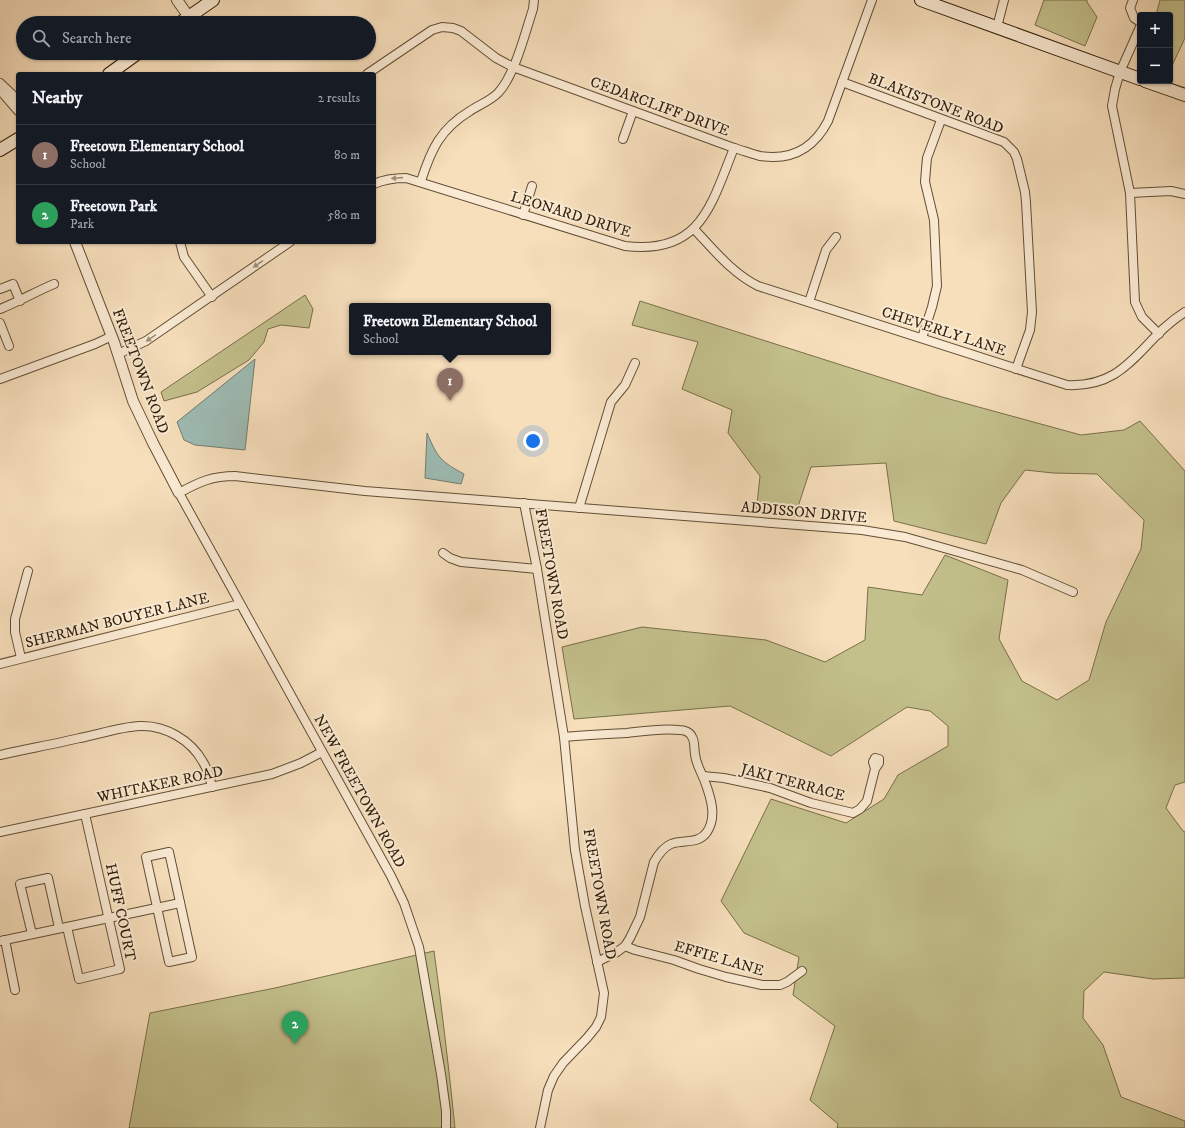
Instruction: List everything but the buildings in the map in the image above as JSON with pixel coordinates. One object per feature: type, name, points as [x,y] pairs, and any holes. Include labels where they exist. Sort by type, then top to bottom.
[{"type":"main road","points":[[191,16],[213,0]]},
{"type":"main road","points":[[922,0],[1137,78]]},
{"type":"main road","points":[[112,72],[128,60]]},
{"type":"main road","points":[[1154,84],[1185,95]]},
{"type":"main road","points":[[0,150],[16,140]]},
{"type":"street","points":[[177,0],[183,16]]},
{"type":"street","points":[[421,182],[433,149],[442,134],[456,120],[487,102],[498,93],[506,82],[513,67],[533,9],[534,0]]},
{"type":"street","name":"CEDARCLIFF DRIVE","points":[[370,72],[432,30],[442,27],[453,28],[461,31],[496,58],[513,67],[734,148],[759,156],[775,158],[796,154],[812,144],[822,133],[828,121],[872,0]]},
{"type":"street","points":[[997,28],[1004,0]]},
{"type":"street","points":[[1133,0],[1130,8],[1134,18],[1137,20]]},
{"type":"street","points":[[1137,35],[1120,72],[1112,106],[1130,193],[1135,302],[1142,317],[1159,334]]},
{"type":"street","name":"BLAKISTONE ROAD","points":[[842,82],[941,120],[1004,142],[1014,152],[1026,202],[1032,312],[1030,330],[1016,369]]},
{"type":"street","points":[[0,83],[16,98]]},
{"type":"street","points":[[0,90],[16,109]]},
{"type":"street","points":[[623,139],[633,111]]},
{"type":"street","points":[[922,338],[937,286],[934,220],[925,182],[926,169],[927,158],[941,120]]},
{"type":"street","name":"LEONARD DRIVE","points":[[376,183],[395,178],[406,178],[625,246],[640,248],[655,247],[680,239],[694,229],[704,217],[713,201],[734,148]]},
{"type":"street","points":[[523,215],[532,186]]},
{"type":"street","points":[[1130,193],[1171,191],[1185,194]]},
{"type":"street","name":"CHEVERLY LANE","points":[[694,229],[730,267],[745,280],[758,286],[1067,385],[1080,386],[1110,378],[1121,370],[1185,312]]},
{"type":"street","points":[[809,302],[826,250],[836,237]]},
{"type":"street","name":"FREETOWN ROAD","points":[[76,244],[112,336],[138,413],[179,493],[208,479],[235,476],[365,491],[524,503],[537,569],[564,737],[575,850],[604,993],[601,1017],[596,1027],[563,1063],[554,1076],[548,1090],[540,1128]]},
{"type":"street","points":[[181,244],[184,257],[212,297]]},
{"type":"street","points":[[118,354],[146,342],[287,244]]},
{"type":"street","points":[[0,289],[13,284],[20,301]]},
{"type":"street","points":[[0,309],[20,301],[29,294],[54,284]]},
{"type":"street","points":[[0,323],[9,346]]},
{"type":"street","points":[[0,379],[95,344],[112,336]]},
{"type":"street","points":[[579,508],[611,402],[625,385],[635,363]]},
{"type":"street","name":"NEW FREETOWN ROAD","points":[[179,493],[398,890],[419,947],[441,1074],[446,1111],[446,1128]]},
{"type":"street","name":"ADDISSON DRIVE","points":[[524,503],[862,530],[905,537],[1022,570],[1073,592]]},
{"type":"street","points":[[443,553],[450,558],[461,562],[537,569]]},
{"type":"street","points":[[21,658],[15,632],[15,619],[28,571]]},
{"type":"street","name":"SHERMAN BOUYER LANE","points":[[0,664],[240,604]]},
{"type":"street","points":[[0,755],[130,727],[152,727],[184,740],[194,749],[207,769],[212,788]]},
{"type":"street","points":[[564,737],[655,730],[680,730],[686,732],[692,736],[696,763],[703,776],[712,808],[713,815],[707,832],[697,840],[669,845],[658,855],[654,862],[640,917],[625,946],[609,957],[597,962]]},
{"type":"street","name":"WHITAKER ROAD","points":[[0,832],[272,774],[301,763],[322,752]]},
{"type":"street","name":"JAKI TERRACE","points":[[703,776],[724,778],[770,788],[811,803],[853,813],[860,809],[867,801],[876,769]]},
{"type":"street","name":"HUFF COURT","points":[[63,928],[79,979],[120,969],[85,814]]},
{"type":"street","points":[[169,852],[192,957],[169,962],[157,908],[146,857],[169,852]]},
{"type":"street","points":[[32,934],[20,884],[48,878],[63,928]]},
{"type":"street","points":[[15,990],[3,940],[180,903]]},
{"type":"street","name":"EFFIE LANE","points":[[625,946],[719,975],[762,985],[780,985],[787,982],[802,971]]},
{"type":"shaded area","points":[[1044,0],[1087,0],[1097,17],[1085,46],[1035,25]]},
{"type":"shaded area","points":[[1160,0],[1185,0],[1185,38],[1173,64],[1173,12],[1157,12]]},
{"type":"shaded area","points":[[305,295],[313,309],[309,328],[281,325],[268,329],[264,342],[249,360],[197,392],[164,401],[161,392]]},
{"type":"shaded area","points":[[640,301],[942,397],[1081,435],[1124,430],[1140,421],[1185,471],[1185,782],[1175,785],[1166,808],[1185,832],[1185,978],[1153,979],[1104,972],[1084,991],[1083,1018],[1103,1045],[1121,1097],[1185,1121],[1185,1128],[837,1128],[838,1124],[810,1100],[835,1026],[793,995],[799,957],[744,933],[721,901],[771,799],[846,823],[884,799],[898,775],[948,746],[948,726],[930,711],[907,707],[831,756],[730,706],[574,719],[562,647],[642,627],[766,640],[825,662],[865,640],[868,587],[922,595],[945,555],[1008,580],[999,639],[1022,681],[1057,700],[1089,680],[1106,622],[1141,549],[1144,520],[1097,474],[1053,473],[1025,470],[1001,503],[986,544],[894,521],[886,463],[811,467],[795,516],[756,513],[760,476],[728,433],[732,410],[682,389],[698,342],[632,325]]},
{"type":"shaded area","points":[[434,951],[455,1128],[129,1128],[150,1013],[275,988]]},
{"type":"water","points":[[255,359],[245,450],[195,445],[184,440],[177,422]]},
{"type":"water","points":[[427,433],[437,454],[450,466],[464,474],[461,484],[425,478]]},
{"type":"place","name":"Freetown Elementary School","points":[[450,401]]},
{"type":"place","name":"Freetown Park","points":[[295,1044]]}]
